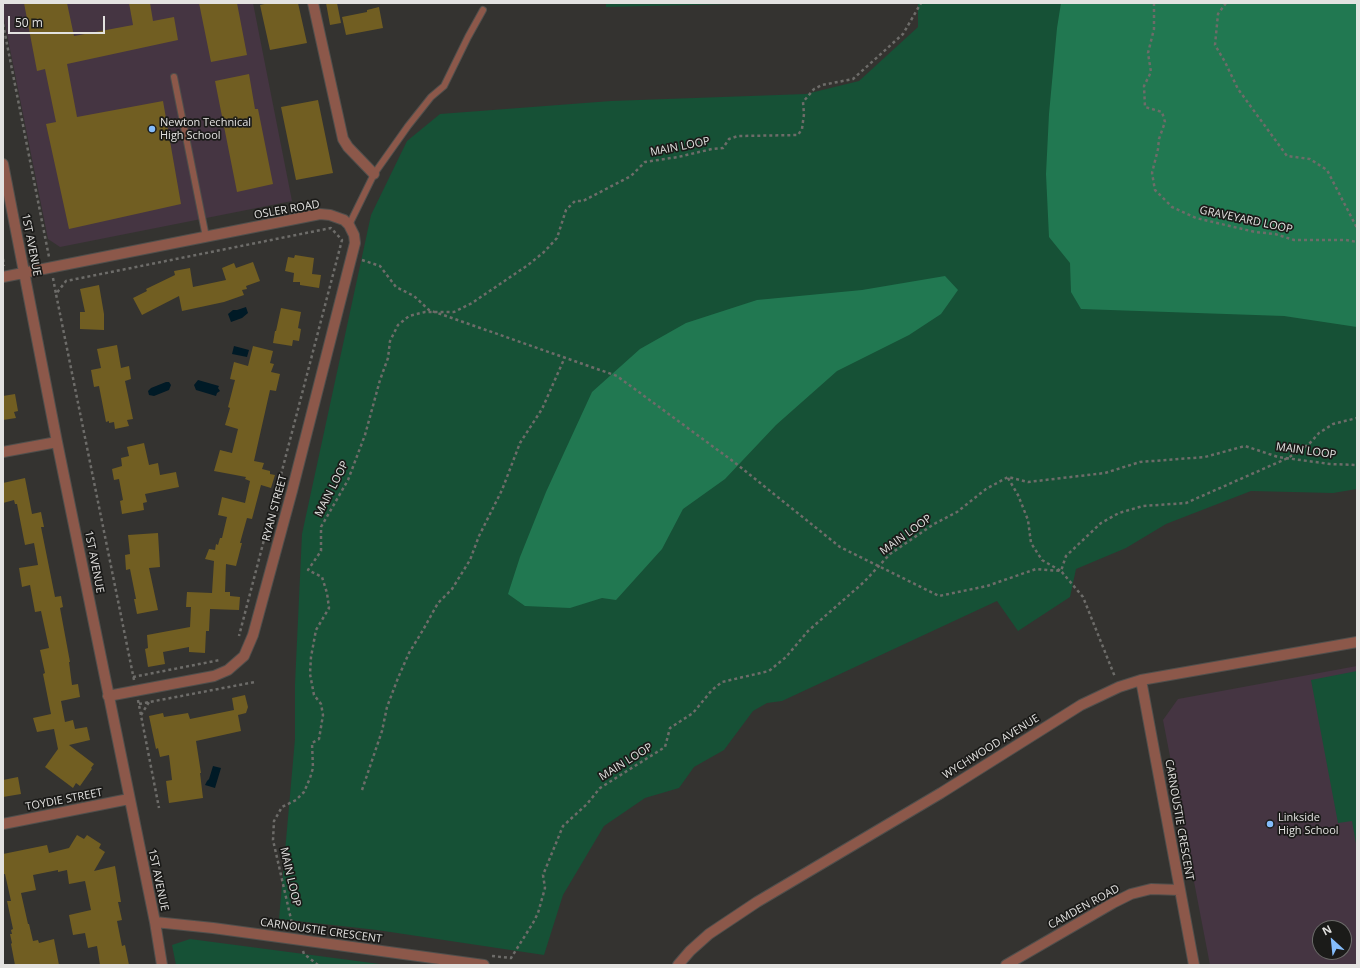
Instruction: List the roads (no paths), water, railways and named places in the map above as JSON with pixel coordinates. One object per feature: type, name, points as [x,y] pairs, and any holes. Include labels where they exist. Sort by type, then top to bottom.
[{"type":"street","points":[[313,3],[343,139],[348,147],[374,174]]},
{"type":"street","name":"1ST AVENUE","points":[[3,164],[57,442],[155,922],[162,965]]},
{"type":"street","name":"OSLER ROAD","points":[[3,277],[320,214],[338,217],[349,225]]},
{"type":"street","name":"RYAN STREET","points":[[108,696],[220,674],[235,665],[244,656],[253,635],[288,506],[351,257],[354,235],[349,225]]},
{"type":"street","points":[[3,452],[57,442]]},
{"type":"street","name":"WYCHWOOD AVENUE","points":[[678,965],[690,951],[709,934],[757,902],[941,793],[1081,705],[1119,687],[1141,680],[1357,642]]},
{"type":"street","name":"CARNOUSTIE CRESCENT","points":[[1141,680],[1194,965]]},
{"type":"street","name":"TOYDIE STREET","points":[[3,824],[129,799]]},
{"type":"street","name":"CAMDEN ROAD","points":[[1006,965],[1113,902],[1131,894],[1152,889],[1180,890]]},
{"type":"street","name":"CARNOUSTIE CRESCENT","points":[[155,922],[486,960]]},
{"type":"lane","points":[[349,225],[374,174],[408,126],[431,97],[444,86],[483,10]]},
{"type":"lane","points":[[174,77],[206,237]]},
{"type":"water","points":[[246,307],[248,313],[242,318],[231,322],[228,314],[233,310]]},
{"type":"water","points":[[234,346],[249,350],[247,357],[232,354]]},
{"type":"water","points":[[198,380],[219,386],[218,388],[220,391],[216,396],[196,390],[194,385]]},
{"type":"water","points":[[169,382],[171,385],[169,390],[154,396],[149,395],[148,391],[151,388]]},
{"type":"water","points":[[213,766],[221,768],[215,788],[205,785],[209,779]]},
{"type":"place","name":"Newton Technical High School","points":[[152,129]]},
{"type":"place","name":"Linkside High School","points":[[1270,824]]}]
